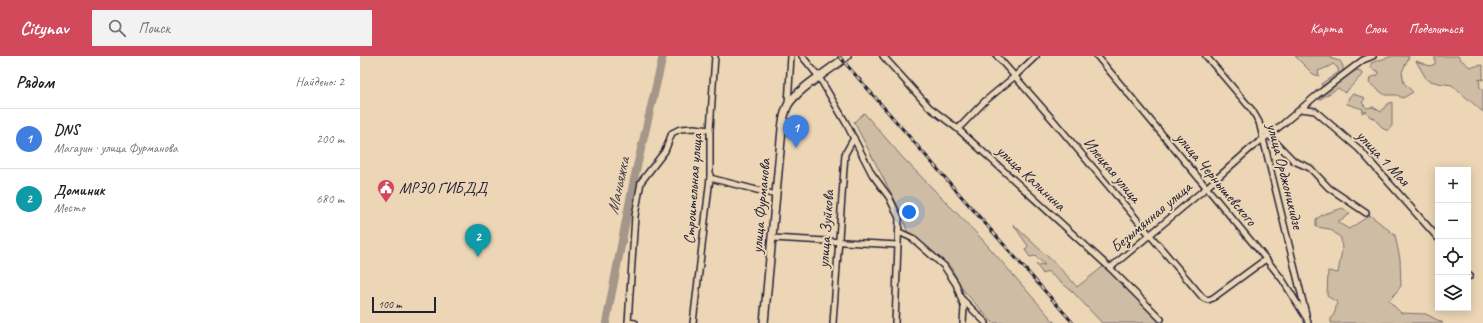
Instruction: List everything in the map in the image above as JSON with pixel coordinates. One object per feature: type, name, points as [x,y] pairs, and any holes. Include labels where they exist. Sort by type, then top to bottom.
[{"type":"main road","name":"улица Фурманова","points":[[764,323],[782,129],[788,105],[796,95],[847,56]]},
{"type":"street","name":"Строительная улица","points":[[693,323],[710,178],[710,130],[715,56]]},
{"type":"street","points":[[788,105],[790,56]]},
{"type":"street","points":[[802,56],[819,78],[854,138],[872,174],[889,197],[899,218],[895,323]]},
{"type":"street","name":"улица Калинина","points":[[883,56],[929,107],[958,129],[1110,268],[1161,319]]},
{"type":"street","name":"Илецкая улица","points":[[997,56],[1203,298],[1208,300],[1213,298],[1266,259]]},
{"type":"street","points":[[958,129],[984,102],[1036,56]]},
{"type":"street","name":"улица Чернышевского","points":[[1097,56],[1266,259],[1282,280],[1308,321]]},
{"type":"street","name":"улица Орджоникидзе","points":[[1206,56],[1252,110],[1260,122],[1263,140],[1308,321]]},
{"type":"street","name":"Безымянная улица","points":[[1110,268],[1206,188],[1250,148],[1263,140],[1317,95],[1363,60],[1373,56]]},
{"type":"street","name":"улица 1 Мая","points":[[1301,109],[1315,111],[1359,149],[1435,235]]},
{"type":"street","points":[[1260,126],[1294,161],[1310,168],[1329,188],[1366,213]]},
{"type":"street","points":[[635,323],[628,323],[635,216],[641,182],[665,151],[672,133],[680,129],[694,128],[710,130]]},
{"type":"street","name":"улица Зуйкова","points":[[833,323],[845,154],[854,138]]},
{"type":"street","points":[[710,178],[776,195]]},
{"type":"street","points":[[899,232],[912,238],[944,266],[956,284],[964,307],[963,323]]},
{"type":"street","points":[[772,238],[839,243],[898,245]]},
{"type":"street","points":[[960,298],[986,323]]},
{"type":"shaded area","points":[[1295,56],[1330,56],[1332,59],[1340,61],[1343,66],[1343,71],[1338,78],[1322,86],[1321,84],[1339,72],[1337,67],[1333,64],[1318,71],[1319,76],[1313,74]]},
{"type":"shaded area","points":[[1392,56],[1409,56],[1402,72],[1404,83],[1413,92],[1403,98],[1397,95],[1385,95],[1369,83],[1370,78],[1378,75],[1379,72],[1371,68],[1371,63]]},
{"type":"shaded area","points":[[1435,56],[1458,56],[1470,67],[1483,65],[1483,80],[1479,79],[1480,87],[1483,91],[1483,112],[1452,85],[1427,80],[1416,61],[1430,66],[1435,64]]},
{"type":"shaded area","points":[[1356,70],[1361,71],[1362,75],[1345,93],[1338,88],[1319,100],[1319,97],[1336,83]]},
{"type":"shaded area","points":[[1353,94],[1365,98],[1362,103],[1367,108],[1373,107],[1381,112],[1386,105],[1392,102],[1392,125],[1389,130],[1385,130],[1374,118],[1370,117],[1366,111],[1362,113],[1363,109],[1347,104],[1349,97]]},
{"type":"shaded area","points":[[864,113],[903,158],[981,238],[1055,323],[993,323],[964,291],[950,266],[907,231],[902,214],[854,122]]},
{"type":"shaded area","points":[[1343,208],[1350,214],[1337,222],[1349,229],[1370,215],[1395,235],[1400,259],[1401,286],[1389,301],[1401,313],[1426,314],[1443,323],[1331,323],[1337,302],[1327,296],[1328,271],[1338,273],[1342,250],[1341,238],[1330,229],[1316,227],[1316,219],[1324,214]]},
{"type":"shaded area","points":[[1013,224],[1054,262],[1077,287],[1104,266],[1162,323],[1102,323],[1073,292],[1047,271],[1043,274],[1036,264],[1045,265],[1035,256],[1030,257],[1025,250],[1028,246]]},
{"type":"waterway","name":"Маньяжка","points":[[606,323],[634,179],[663,56]]},
{"type":"railway","points":[[839,56],[1073,323]]},
{"type":"place","name":"DNS","points":[[796,148]]},
{"type":"place","name":"МРЭО ГИБДД","points":[[386,203]]},
{"type":"place","name":"Доминик","points":[[478,257]]}]
